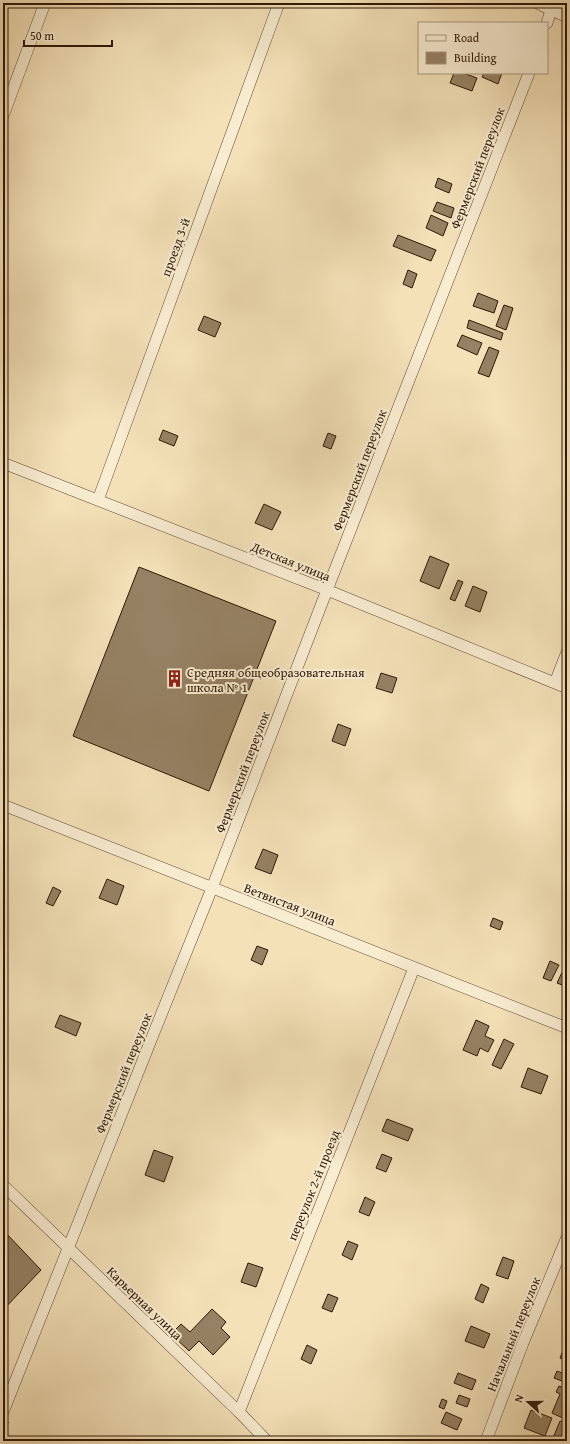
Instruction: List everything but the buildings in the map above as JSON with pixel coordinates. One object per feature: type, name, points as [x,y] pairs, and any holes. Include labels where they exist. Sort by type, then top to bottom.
[{"type":"street","points":[[3,116],[45,3]]},
{"type":"street","name":"проезд 3-й","points":[[98,500],[279,3]]},
{"type":"street","points":[[537,3],[567,17]]},
{"type":"street","points":[[547,22],[551,10]]},
{"type":"street","name":"Фермерский переулок","points":[[3,1412],[212,888],[529,74]]},
{"type":"street","name":"Детская улица","points":[[3,463],[327,590],[567,688]]},
{"type":"street","points":[[555,683],[567,652]]},
{"type":"street","name":"Ветвистая улица","points":[[3,806],[567,1028]]},
{"type":"street","name":"переулок 2-й проезд","points":[[239,1412],[414,968]]},
{"type":"street","name":"Карьерная улица","points":[[3,1186],[239,1412],[267,1441]]},
{"type":"street","name":"Начальный переулок","points":[[486,1441],[523,1343],[567,1237]]},
{"type":"place","name":"Средняя общеобразовательная школа № 1","points":[[174,679]]}]
